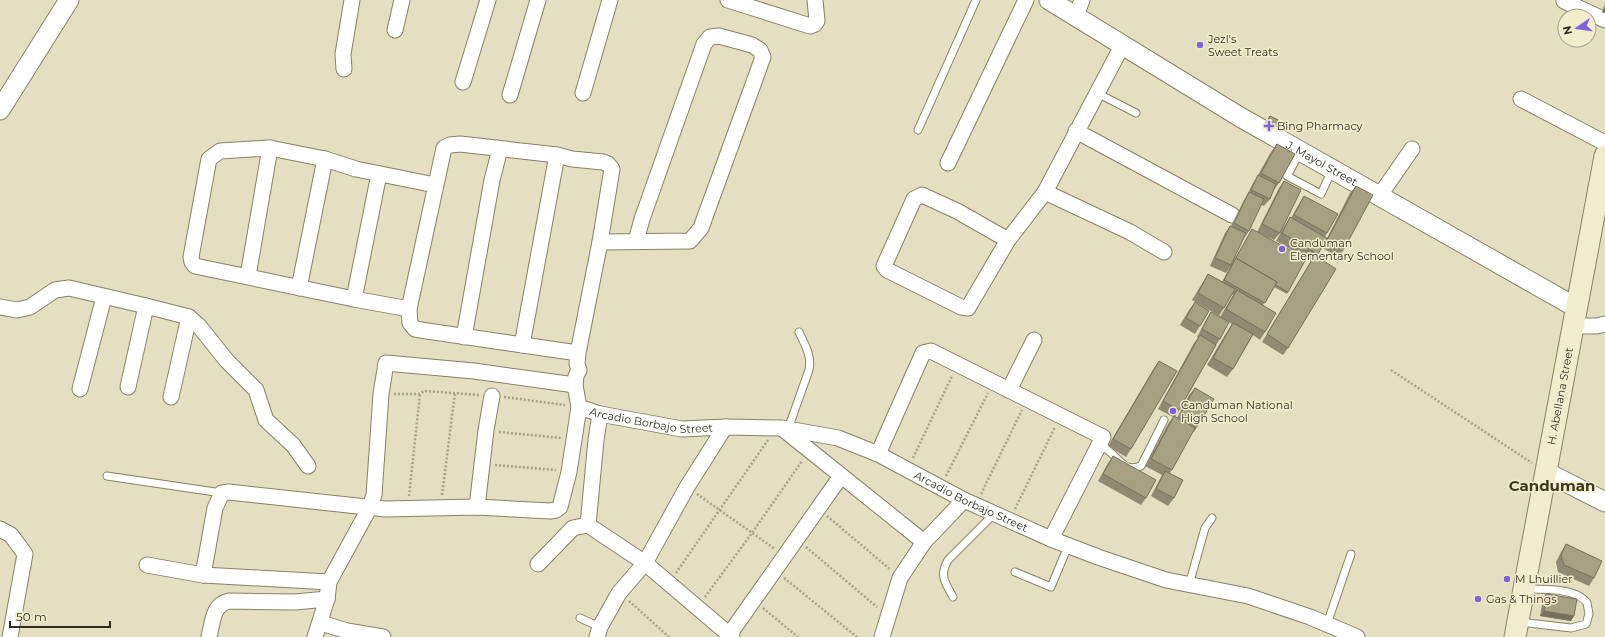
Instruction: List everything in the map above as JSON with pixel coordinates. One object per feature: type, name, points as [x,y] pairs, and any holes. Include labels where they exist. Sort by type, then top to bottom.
[{"type":"main road","name":"H. Abellana Street","points":[[1517,629],[1605,156]]},
{"type":"street","points":[[0,110],[69,0]]},
{"type":"street","points":[[344,69],[343,54],[352,0]]},
{"type":"street","points":[[395,30],[402,0]]},
{"type":"street","points":[[463,82],[488,0]]},
{"type":"street","points":[[510,95],[538,0]]},
{"type":"street","points":[[584,93],[610,0]]},
{"type":"street","points":[[728,0],[810,26],[815,24],[817,21],[815,0]]},
{"type":"street","points":[[948,163],[1026,0]]},
{"type":"street","name":"J. Mayol Street","points":[[1049,0],[1079,8],[1123,44],[1240,117],[1380,195],[1576,317]]},
{"type":"street","points":[[1564,1],[1605,20]]},
{"type":"street","points":[[600,242],[690,241],[701,228],[762,57],[760,50],[752,45],[719,36],[710,37],[704,44],[644,212],[636,241]]},
{"type":"street","points":[[1008,240],[957,211],[922,195],[914,199],[884,266],[887,270],[961,307],[968,308],[1008,240],[1045,192],[1123,44]]},
{"type":"street","points":[[1521,99],[1605,143]]},
{"type":"street","points":[[1076,131],[1232,215]]},
{"type":"street","points":[[203,575],[215,508],[222,493],[230,492],[385,509],[477,507],[556,510],[561,503],[569,472],[579,407],[577,369],[612,169],[608,164],[603,162],[572,159],[557,155],[460,144],[450,145],[444,148],[409,309],[410,323],[415,329],[522,345],[577,369]]},
{"type":"street","points":[[248,276],[270,148]]},
{"type":"street","points":[[409,309],[195,266],[191,257],[209,159],[220,151],[270,148],[325,159],[379,174],[435,185]]},
{"type":"street","points":[[464,337],[492,180],[500,149]]},
{"type":"street","points":[[1380,195],[1412,149]]},
{"type":"street","points":[[522,345],[557,155]]},
{"type":"street","points":[[299,288],[325,159]]},
{"type":"street","points":[[354,299],[379,174]]},
{"type":"street","points":[[1045,192],[1130,232],[1164,252]]},
{"type":"street","points":[[0,307],[17,310],[30,307],[55,290],[69,288],[189,317],[199,326],[227,361],[256,390],[266,420],[293,446],[308,466]]},
{"type":"street","points":[[80,389],[104,297]]},
{"type":"street","points":[[128,387],[146,306]]},
{"type":"street","points":[[170,397],[189,317]]},
{"type":"street","points":[[1576,317],[1597,326],[1605,324]]},
{"type":"street","points":[[1009,390],[1034,340]]},
{"type":"street","points":[[878,454],[923,353],[931,351],[958,364],[993,383],[1103,437],[1051,539]]},
{"type":"street","points":[[315,637],[321,623],[327,599],[329,582],[370,507],[374,495],[381,394],[386,363],[481,371],[577,369]]},
{"type":"street","points":[[477,507],[486,430],[492,396]]},
{"type":"street","name":"Arcadio Borbajo Street","points":[[579,407],[600,414],[682,429],[726,427],[782,429],[838,438],[878,454],[940,488],[994,514],[1068,546],[1166,580],[1248,596],[1310,617],[1357,637]]},
{"type":"street","points":[[588,525],[600,414]]},
{"type":"street","points":[[598,632],[619,593],[645,563],[687,487],[726,427]]},
{"type":"street","points":[[782,429],[924,542]]},
{"type":"street","points":[[1546,472],[1605,502]]},
{"type":"street","points":[[538,564],[573,528],[588,525],[645,563],[730,636],[753,600],[841,476]]},
{"type":"street","points":[[882,637],[900,578],[924,542],[970,502]]},
{"type":"street","points":[[0,529],[11,535],[25,554],[10,637]]},
{"type":"street","points":[[147,565],[203,575],[329,582]]},
{"type":"street","points":[[209,637],[216,609],[221,603],[229,601],[295,602],[327,599]]},
{"type":"street","points":[[321,623],[347,631],[383,637]]},
{"type":"lane","points":[[918,130],[976,0]]},
{"type":"lane","points":[[1096,93],[1136,113]]},
{"type":"lane","points":[[1301,150],[1287,176],[1321,194],[1333,169]]},
{"type":"lane","points":[[782,429],[809,370],[811,362],[799,332]]},
{"type":"lane","points":[[1099,444],[1123,464],[1134,468],[1141,466],[1164,420]]},
{"type":"lane","points":[[107,476],[222,493]]},
{"type":"lane","points":[[953,597],[942,577],[944,568],[948,560],[994,514]]},
{"type":"lane","points":[[1189,585],[1205,528],[1212,518]]},
{"type":"lane","points":[[1015,572],[1051,587],[1068,546]]},
{"type":"lane","points":[[1327,624],[1351,554]]},
{"type":"lane","points":[[1517,629],[1571,628],[1586,624],[1588,620],[1587,603],[1581,596],[1555,590],[1524,588]]},
{"type":"lane","points":[[580,618],[598,632]]},
{"type":"path","points":[[908,470],[958,364]]},
{"type":"path","points":[[1392,370],[1546,472]]},
{"type":"path","points":[[940,488],[993,383]]},
{"type":"path","points":[[441,507],[455,393]]},
{"type":"path","points":[[408,508],[420,394]]},
{"type":"path","points":[[970,502],[1028,400]]},
{"type":"path","points":[[1009,520],[1060,416]]},
{"type":"path","points":[[669,583],[719,510],[782,429]]},
{"type":"path","points":[[486,430],[574,440]]},
{"type":"path","points":[[697,607],[752,533],[809,450]]},
{"type":"path","points":[[483,464],[569,472]]},
{"type":"path","points":[[687,487],[785,555]]},
{"type":"path","points":[[818,508],[900,578]]},
{"type":"path","points":[[796,539],[888,616]]},
{"type":"path","points":[[774,570],[857,637]]},
{"type":"path","points":[[619,593],[669,637]]},
{"type":"path","points":[[753,600],[798,637]]},
{"type":"building","points":[[1270,116],[1278,120],[1274,128],[1266,123]]},
{"type":"building","points":[[1277,144],[1295,154],[1279,183],[1261,173]]},
{"type":"building","points":[[1258,175],[1276,184],[1270,199],[1251,190]]},
{"type":"building","points":[[1284,181],[1301,190],[1280,233],[1262,224]]},
{"type":"building","points":[[1356,186],[1373,195],[1344,249],[1327,240]]},
{"type":"building","points":[[1249,192],[1264,199],[1249,231],[1234,223]]},
{"type":"building","points":[[1304,196],[1338,214],[1327,233],[1294,215]]},
{"type":"building","points":[[1290,217],[1327,238],[1318,254],[1282,233]]},
{"type":"building","points":[[1230,226],[1246,233],[1231,265],[1215,258]]},
{"type":"building","points":[[1252,229],[1306,259],[1288,292],[1275,285],[1277,282],[1236,258]]},
{"type":"building","points":[[1315,255],[1336,269],[1288,348],[1267,334]]},
{"type":"building","points":[[1236,258],[1277,282],[1265,303],[1224,280]]},
{"type":"building","points":[[1208,274],[1235,289],[1224,308],[1198,293]]},
{"type":"building","points":[[1237,290],[1276,313],[1265,332],[1226,309]]},
{"type":"building","points":[[1195,302],[1209,311],[1200,326],[1186,318]]},
{"type":"building","points":[[1211,312],[1229,322],[1220,339],[1202,329]]},
{"type":"building","points":[[1233,323],[1253,334],[1233,369],[1213,358]]},
{"type":"building","points":[[1200,335],[1216,345],[1179,410],[1163,401]]},
{"type":"building","points":[[1159,361],[1177,371],[1131,449],[1113,439]]},
{"type":"building","points":[[1195,388],[1214,399],[1199,424],[1180,414]]},
{"type":"building","points":[[1174,416],[1195,428],[1172,470],[1151,459]]},
{"type":"building","points":[[1113,456],[1156,480],[1146,498],[1103,474]]},
{"type":"building","points":[[1165,471],[1183,480],[1174,498],[1156,489]]},
{"type":"building","points":[[1566,544],[1602,561],[1594,578],[1564,565],[1561,555]]},
{"type":"building","points":[[1546,594],[1577,599],[1574,616],[1544,611]]},
{"type":"place","name":"Jezl's Sweet Treats","points":[[1200,45]]},
{"type":"place","name":"Bing Pharmacy","points":[[1269,126]]},
{"type":"place","name":"Canduman Elementary School","points":[[1282,249]]},
{"type":"place","name":"Canduman National High School","points":[[1173,411]]},
{"type":"place","name":"M Lhuillier","points":[[1507,579]]},
{"type":"place","name":"Gas & Things","points":[[1478,599]]},
{"type":"district","name":"Canduman","points":[[1552,485]]}]
